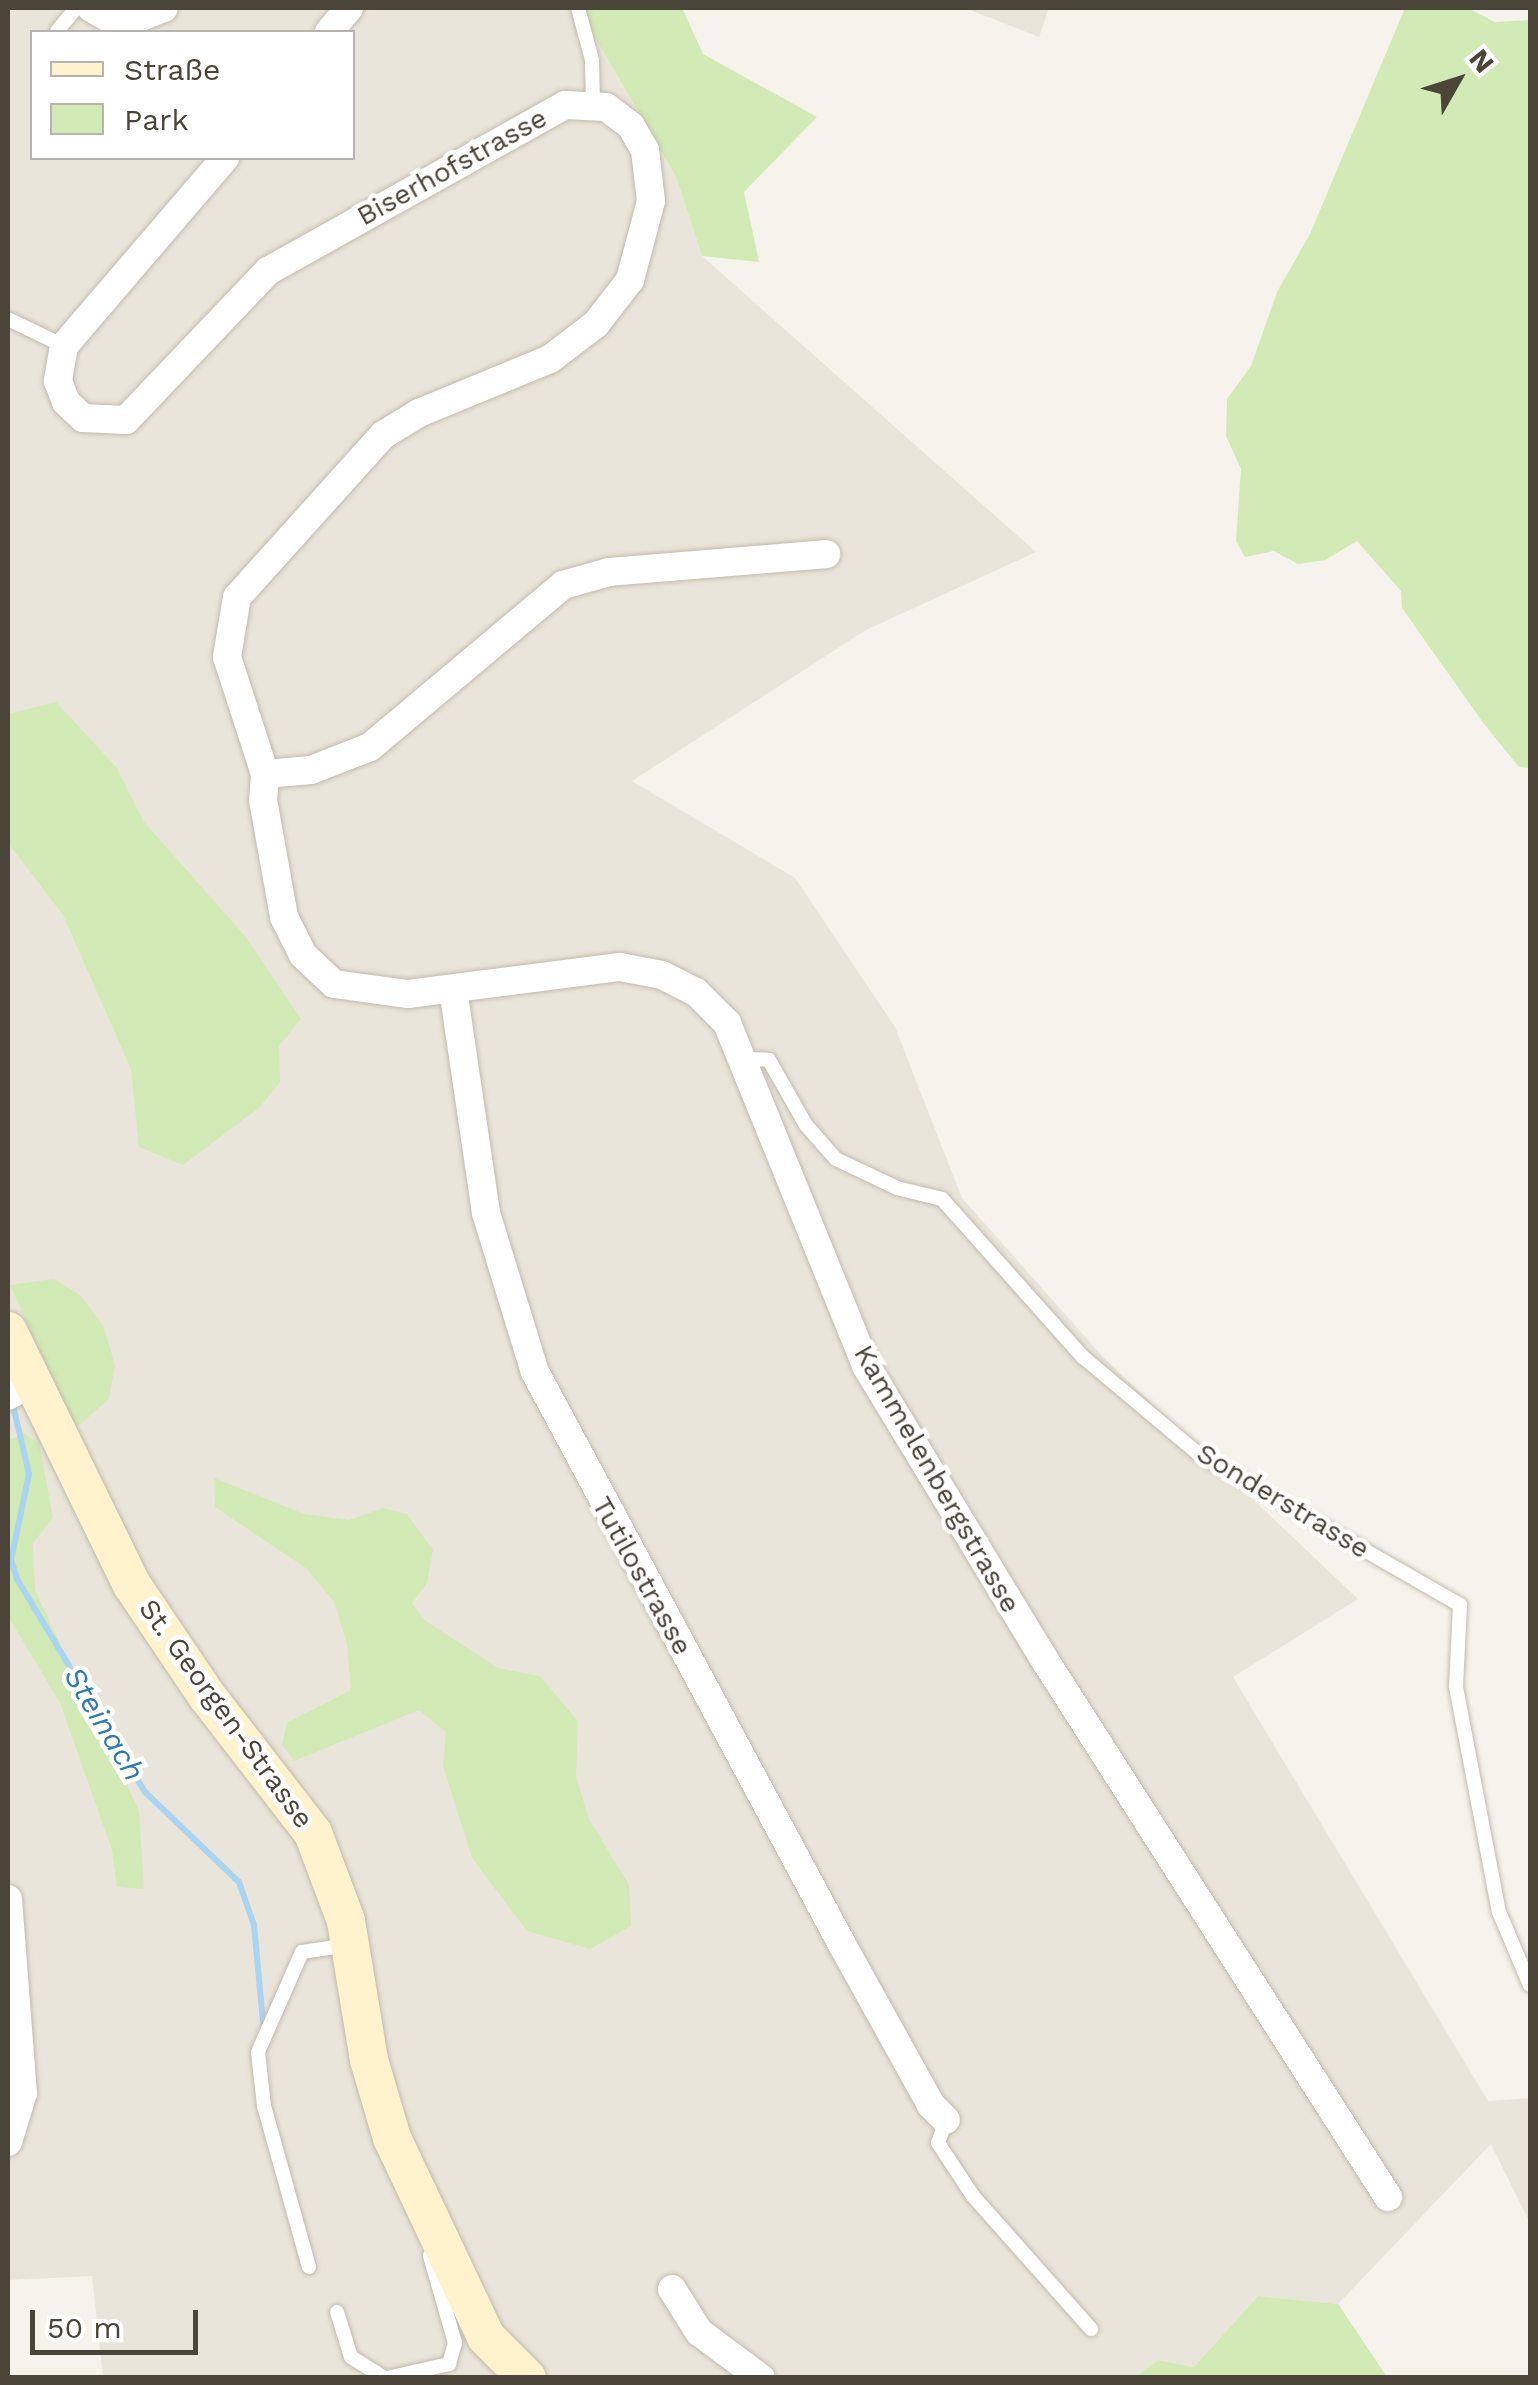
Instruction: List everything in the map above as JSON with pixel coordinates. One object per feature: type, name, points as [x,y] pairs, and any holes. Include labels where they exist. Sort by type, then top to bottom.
[{"type":"street","points":[[91,8],[121,25],[164,8]]},
{"type":"street","points":[[330,30],[349,8]]},
{"type":"street","points":[[593,103],[632,126],[647,161],[652,201],[630,280],[596,324],[566,350],[383,435],[247,582],[232,615],[227,657],[265,774],[311,770],[370,747],[564,585],[609,572],[826,554]]},
{"type":"street","name":"Biserhofstrasse","points":[[64,346],[57,372],[70,408],[102,424],[126,420],[268,271],[553,110],[593,103]]},
{"type":"street","points":[[64,346],[223,160]]},
{"type":"street","name":"Kammelenbergstrasse","points":[[265,774],[264,800],[284,917],[321,976],[369,994],[453,989],[620,968],[662,975],[696,992],[727,1023],[746,1059],[807,1233],[866,1366],[1046,1662],[1388,2197]]},
{"type":"street","name":"Tutilostrasse","points":[[453,989],[486,1213],[535,1372],[930,2105],[946,2120]]},
{"type":"street","name":"St. Georgen-Strasse","points":[[8,1332],[18,1390],[148,1610],[313,1833],[338,1892],[376,2094],[486,2336],[527,2378]]},
{"type":"street","points":[[8,1899],[23,2093],[8,2142]]},
{"type":"street","points":[[672,2288],[700,2332],[760,2378]]},
{"type":"lane","points":[[58,30],[76,8]]},
{"type":"lane","points":[[578,8],[592,60],[593,103]]},
{"type":"lane","points":[[8,319],[64,346]]},
{"type":"lane","name":"Sonderstrasse","points":[[746,1059],[769,1060],[806,1125],[836,1159],[897,1188],[942,1199],[1084,1357],[1201,1456],[1460,1605],[1456,1687],[1499,1912],[1530,1985]]},
{"type":"lane","points":[[309,2267],[264,2106],[258,2052],[302,1952],[350,1944]]},
{"type":"lane","points":[[946,2120],[938,2143],[973,2196],[1090,2329]]},
{"type":"lane","points":[[337,2312],[351,2357],[386,2378],[449,2364],[454,2344],[422,2227],[431,2222]]},
{"type":"shaded area","points":[[8,8],[578,8],[676,177],[702,256],[1036,552],[866,630],[632,781],[795,878],[895,1027],[962,1198],[1104,1358],[1358,1599],[1233,1677],[1488,2101],[1530,2098],[1530,2223],[1491,2144],[1338,2304],[1258,2296],[1194,2367],[1158,2360],[1136,2378],[103,2377],[92,2276],[8,2280]]},
{"type":"shaded area","points":[[965,8],[1049,8],[1039,37]]},
{"type":"green space","points":[[578,8],[682,8],[703,54],[817,117],[744,192],[759,262],[702,256],[676,177]]},
{"type":"green space","points":[[1405,8],[1468,8],[1495,22],[1530,20],[1530,768],[1519,767],[1484,724],[1402,608],[1401,591],[1357,541],[1325,560],[1298,564],[1274,551],[1245,557],[1236,541],[1241,469],[1226,436],[1227,399],[1251,366],[1277,292],[1310,234]]},
{"type":"green space","points":[[56,702],[117,768],[144,822],[245,936],[301,1019],[279,1046],[280,1082],[260,1107],[183,1165],[139,1147],[131,1069],[63,915],[8,843],[8,714]]},
{"type":"green space","points":[[54,1279],[80,1295],[103,1325],[115,1365],[109,1399],[75,1429],[10,1285]]},
{"type":"green space","points":[[23,1433],[39,1443],[53,1518],[33,1543],[35,1590],[139,1811],[144,1889],[117,1887],[112,1850],[60,1703],[8,1616],[8,1441]]},
{"type":"green space","points":[[214,1478],[304,1514],[349,1520],[384,1508],[407,1514],[433,1550],[427,1583],[412,1603],[423,1619],[498,1668],[540,1676],[578,1721],[576,1777],[589,1819],[629,1885],[631,1926],[590,1949],[527,1931],[472,1858],[443,1766],[446,1732],[419,1710],[294,1761],[282,1745],[287,1723],[351,1690],[347,1644],[334,1602],[306,1568],[215,1507]]},
{"type":"green space","points":[[1258,2296],[1338,2304],[1387,2377],[1136,2377],[1158,2360],[1194,2367]]},
{"type":"waterway","name":"Steinach","points":[[12,1401],[29,1474],[11,1560],[17,1579],[145,1792],[239,1882],[254,1925],[264,2032]]}]
